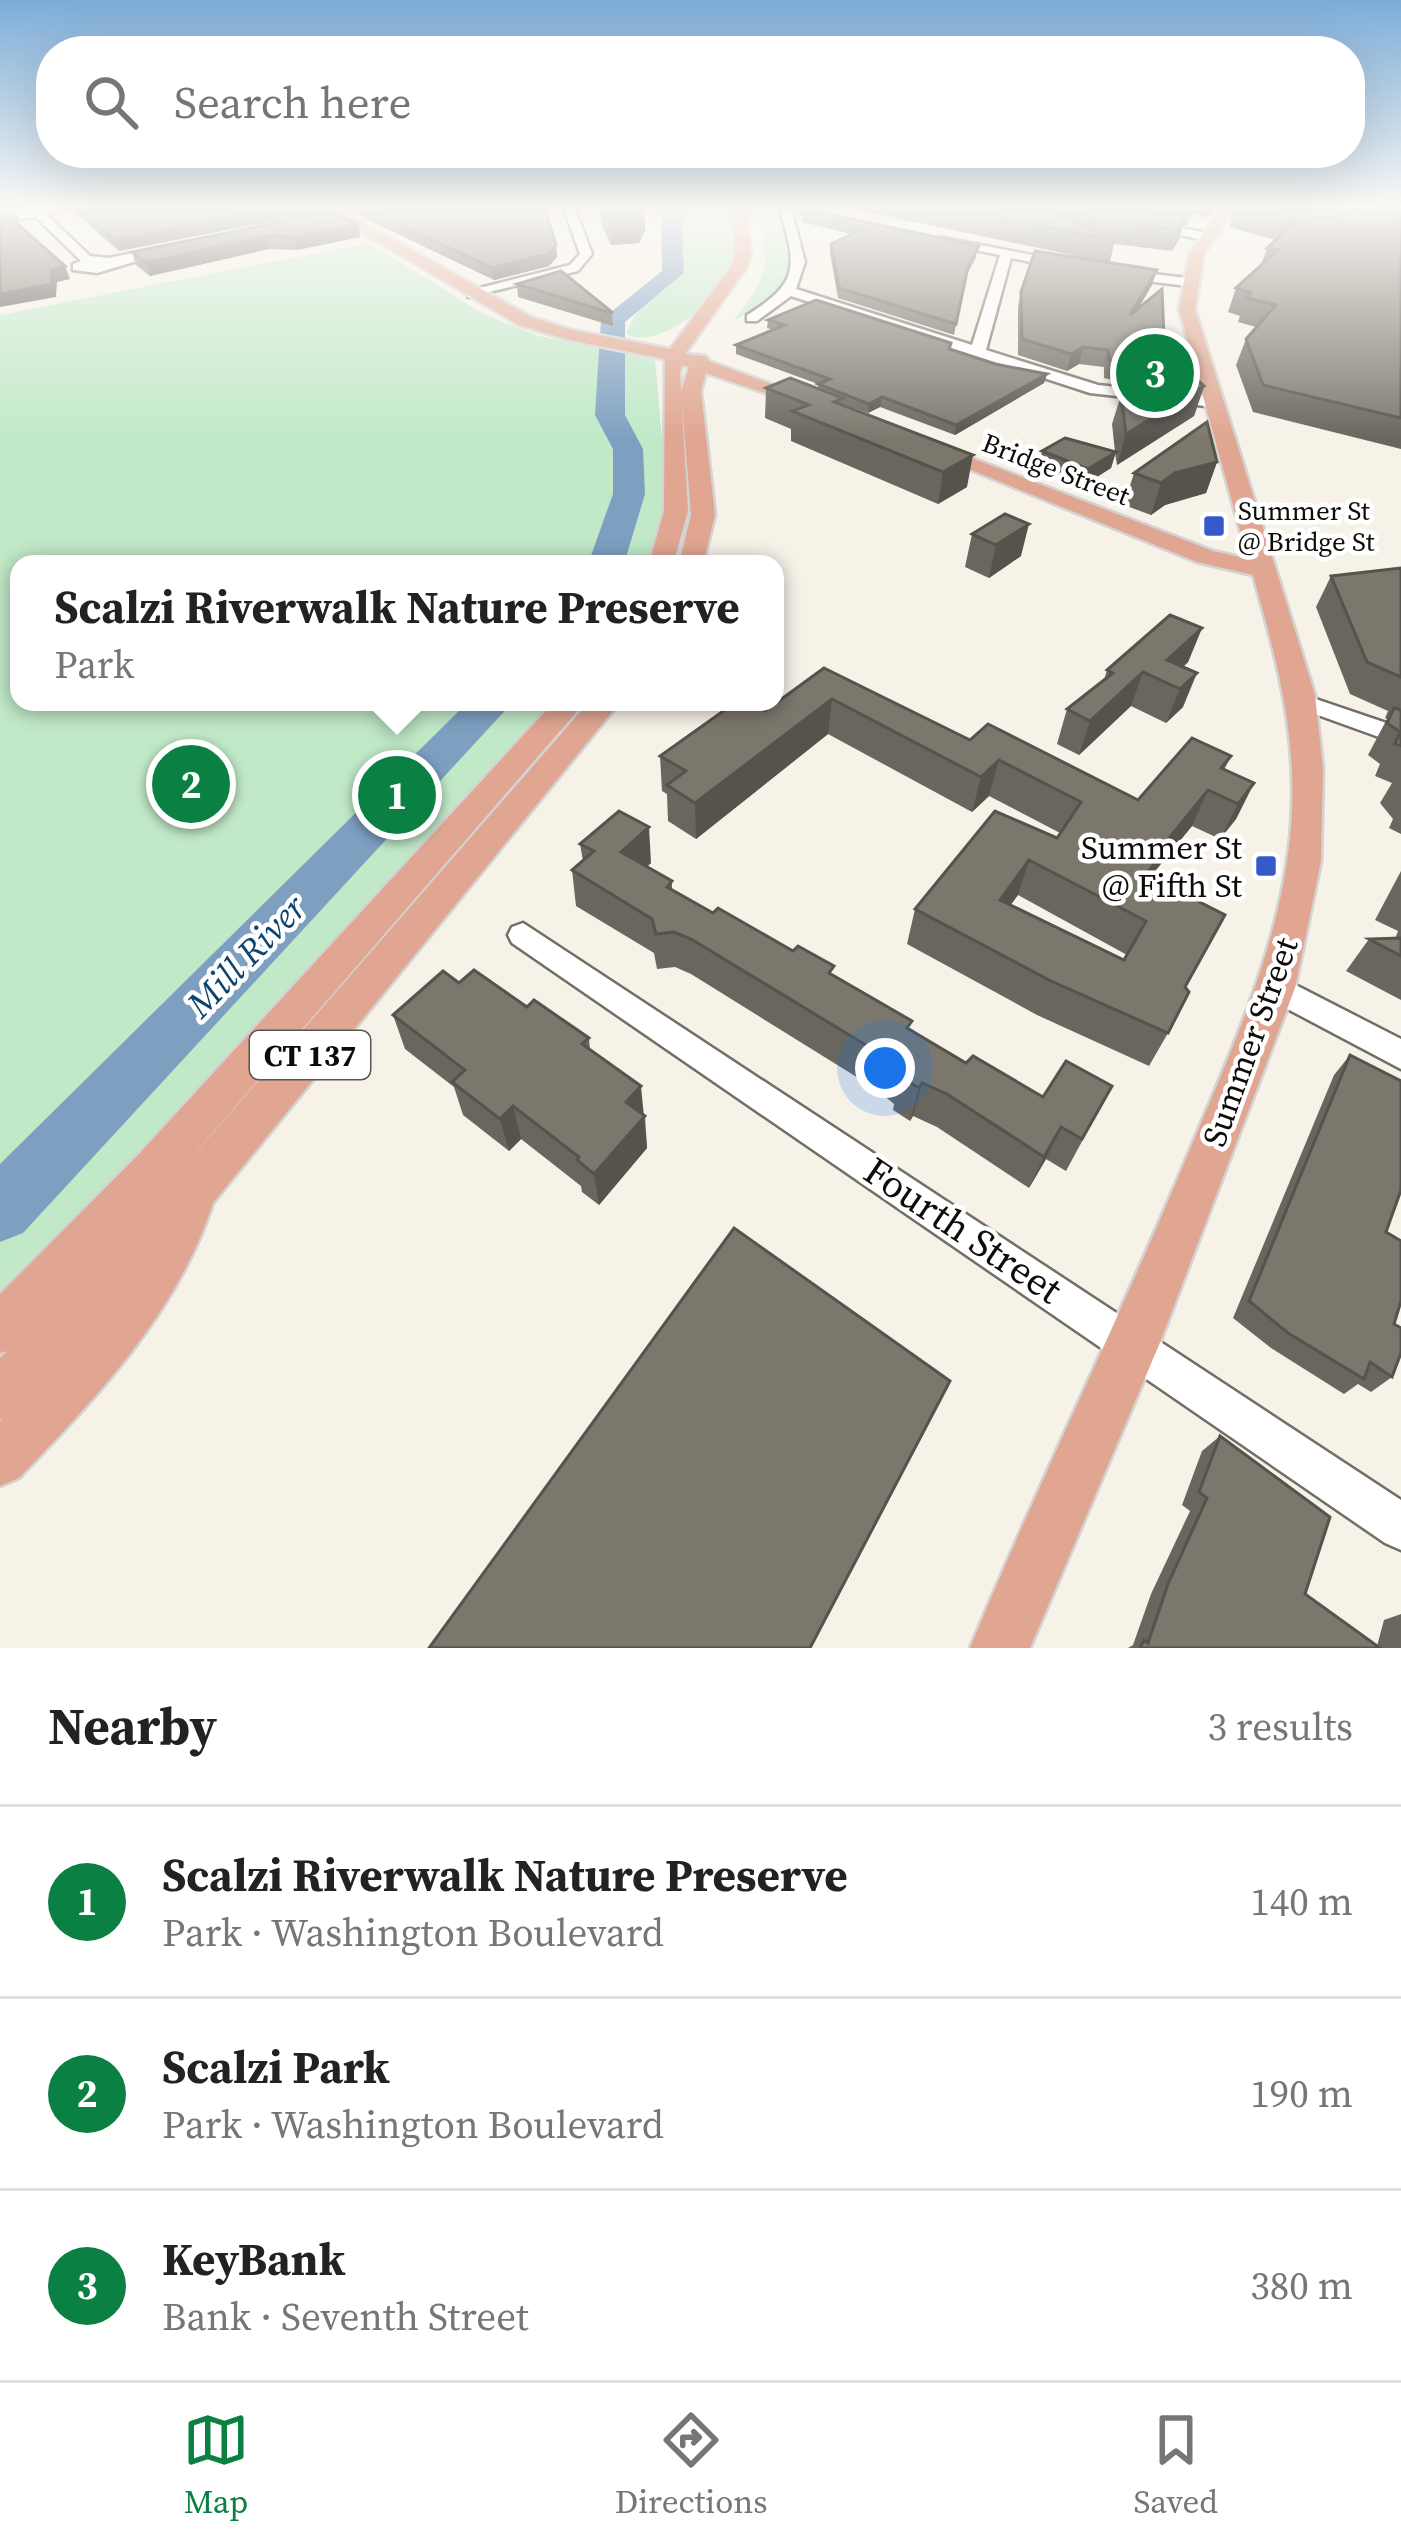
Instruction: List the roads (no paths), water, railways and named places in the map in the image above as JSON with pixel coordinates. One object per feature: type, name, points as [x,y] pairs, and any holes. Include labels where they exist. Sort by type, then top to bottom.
[{"type":"main road","points":[[459,286],[525,321],[569,335],[675,355],[703,354],[831,410]]},
{"type":"main road","points":[[664,555],[676,511],[669,400],[675,355],[725,286]]},
{"type":"main road","points":[[736,304],[746,286]]},
{"type":"main road","name":"Summer Street","points":[[1000,1648],[1134,1345],[1276,988],[1304,861],[1307,769],[1301,701],[1196,349],[1187,286]]},
{"type":"main road","points":[[693,555],[703,515],[692,391],[703,354]]},
{"type":"main road","points":[[696,423],[704,400],[713,392],[767,385]]},
{"type":"main road","name":"Bridge Street","points":[[917,444],[1206,557],[1261,569]]},
{"type":"main road","name":"CT 137","points":[[0,1328],[154,1169],[562,711]]},
{"type":"main road","name":"CT 137","points":[[0,1394],[196,1190],[596,711]]},
{"type":"main road","points":[[0,1459],[65,1395],[177,1245],[196,1190]]},
{"type":"street","points":[[473,294],[504,286]]},
{"type":"street","points":[[752,318],[794,286]]},
{"type":"street","points":[[978,352],[995,286]]},
{"type":"street","points":[[792,292],[1096,390],[1214,402]]},
{"type":"street","points":[[1301,701],[1401,736]]},
{"type":"street","name":"Fourth Street","points":[[523,935],[1401,1527]]},
{"type":"street","points":[[1276,988],[1401,1055]]},
{"type":"waterway","name":"Mill River","points":[[609,555],[629,494],[628,449],[610,415],[613,320],[657,286]]},
{"type":"waterway","name":"Mill River","points":[[0,1210],[483,711]]},
{"type":"place","name":"KeyBank","points":[[1155,373]]},
{"type":"place","name":"Summer St @ Bridge St","points":[[1214,526]]},
{"type":"place","name":"Scalzi Park","points":[[191,784]]},
{"type":"place","name":"Scalzi Riverwalk Nature Preserve","points":[[397,795]]},
{"type":"place","name":"Summer St @ Fifth St","points":[[1266,866]]}]
